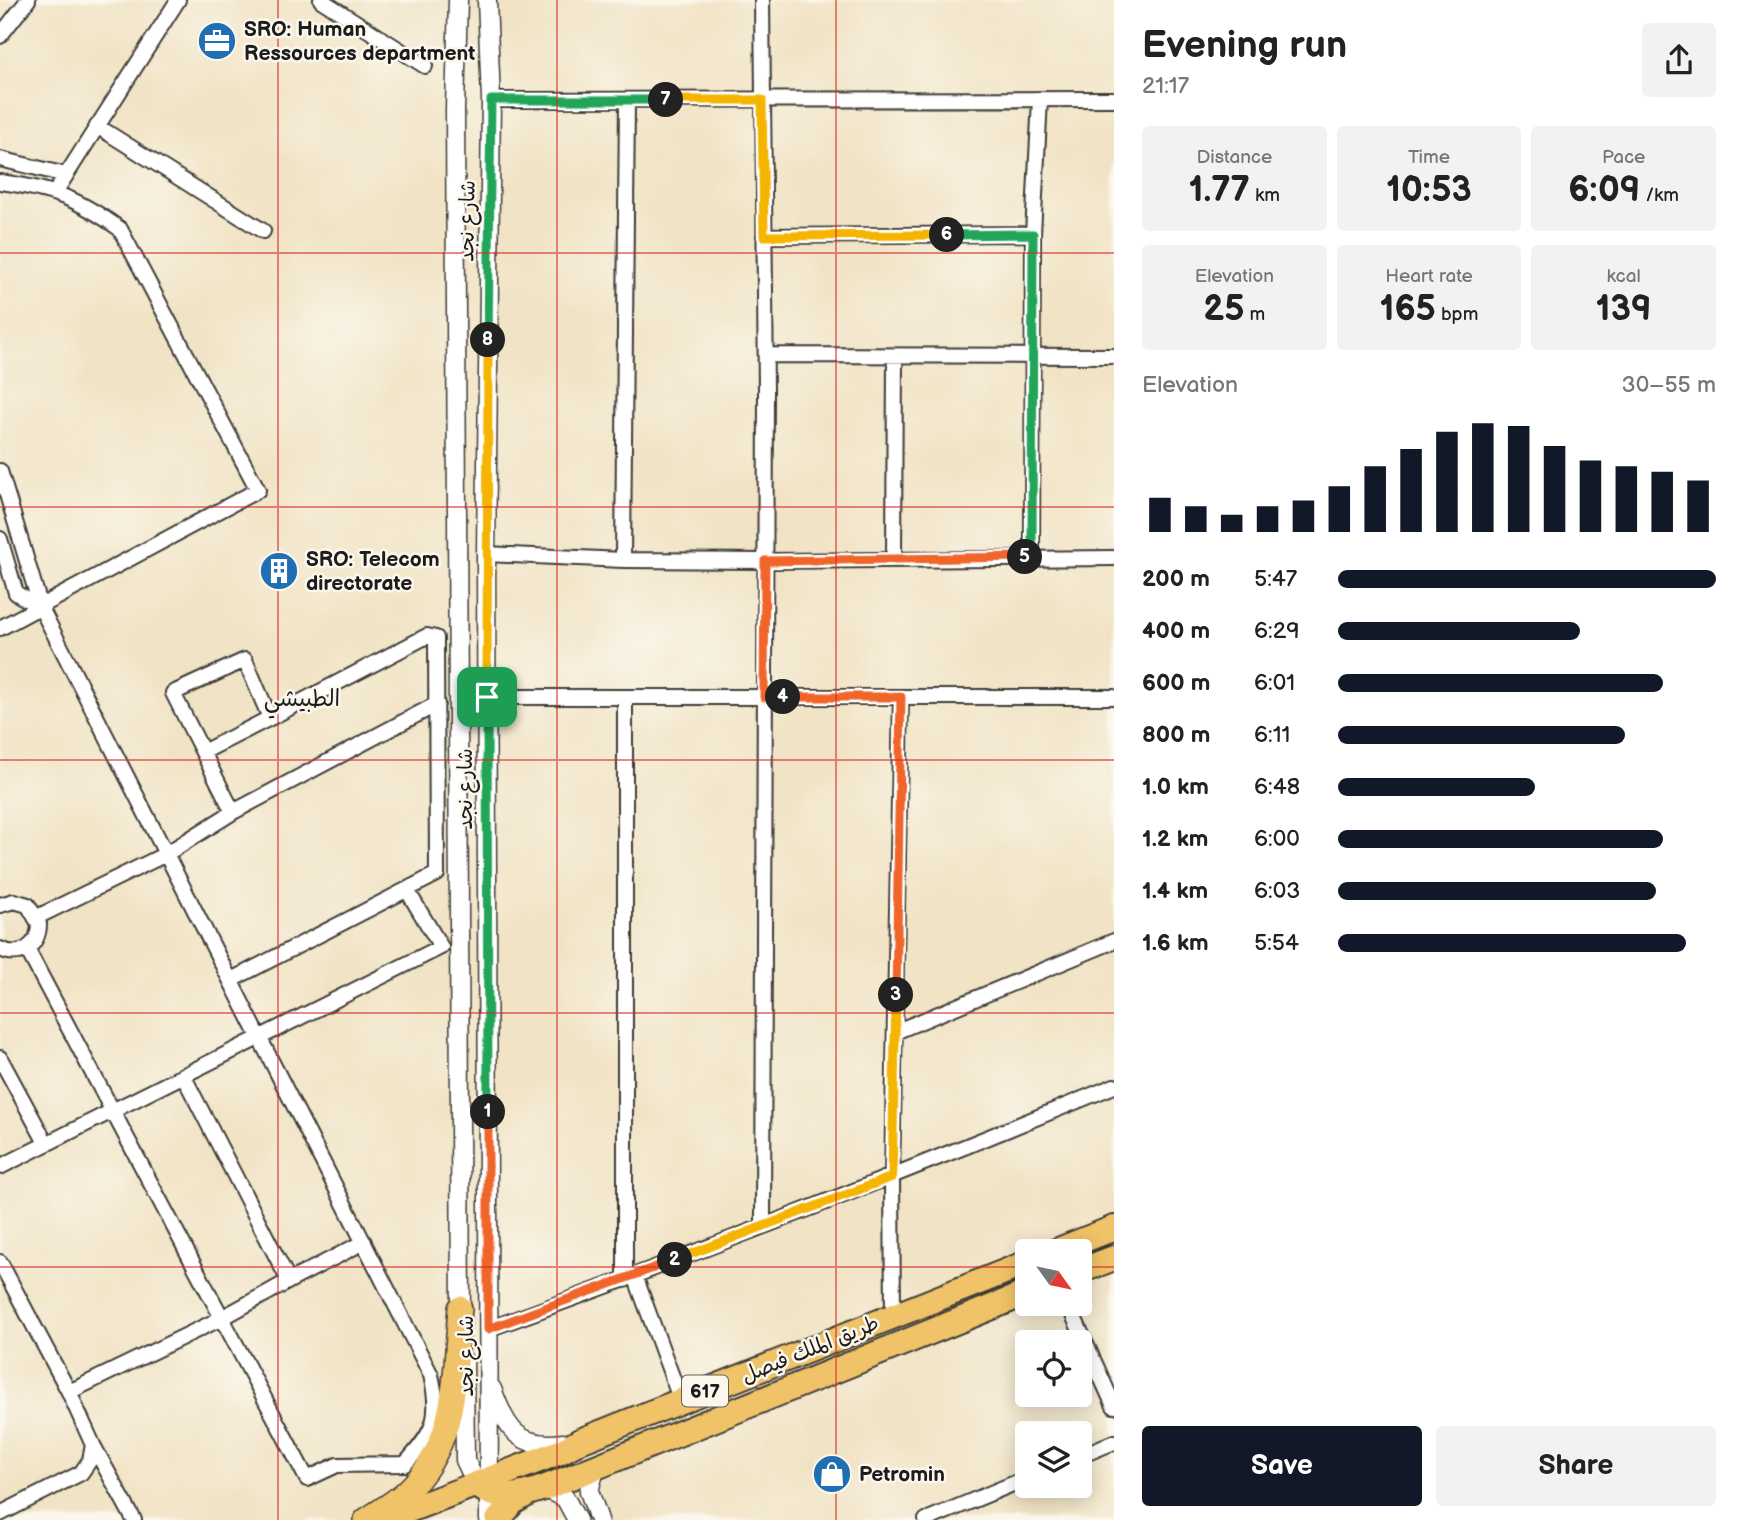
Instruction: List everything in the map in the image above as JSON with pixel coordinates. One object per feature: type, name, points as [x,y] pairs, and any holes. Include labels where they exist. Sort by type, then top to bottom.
[{"type":"highway","points":[[1086,1239],[1114,1228]]},
{"type":"highway","points":[[1092,1266],[1114,1258]]},
{"type":"highway","name":"طريق الملك فيصل","points":[[383,1520],[485,1486],[580,1441],[1015,1268]]},
{"type":"highway","name":"طريق الملك فيصل","points":[[485,1486],[509,1497],[535,1491],[1015,1298]]},
{"type":"highway","points":[[498,1520],[513,1502],[535,1491]]},
{"type":"main road","points":[[366,1520],[405,1493],[424,1473],[440,1449],[450,1420],[460,1308]]},
{"type":"street","points":[[0,36],[28,0]]},
{"type":"street","points":[[56,191],[178,0]]},
{"type":"street","points":[[321,0],[425,66]]},
{"type":"street","name":"شارع نجد","points":[[458,0],[455,109],[460,1308],[466,1380],[464,1460],[485,1486]]},
{"type":"street","name":"شارع نجد","points":[[485,1486],[488,1377],[486,554],[491,100],[487,0]]},
{"type":"street","points":[[762,0],[766,355],[762,1224]]},
{"type":"street","points":[[1032,557],[1033,234],[1040,99]]},
{"type":"street","points":[[491,100],[1114,99]]},
{"type":"street","points":[[623,560],[627,100]]},
{"type":"street","points":[[97,126],[263,231]]},
{"type":"street","points":[[0,159],[66,175]]},
{"type":"street","points":[[0,182],[56,191],[92,209],[120,229],[258,491],[0,628]]},
{"type":"street","points":[[764,236],[1033,234]]},
{"type":"street","points":[[766,355],[1114,356]]},
{"type":"street","points":[[894,559],[895,356]]},
{"type":"street","points":[[0,471],[41,608],[431,1374],[438,1405],[435,1425],[405,1464],[337,1465],[307,1479],[220,1319],[27,949]]},
{"type":"street","points":[[0,539],[16,593],[41,608]]},
{"type":"street","points":[[486,554],[623,560],[765,561],[1114,558]]},
{"type":"street","points":[[205,751],[427,636],[436,638],[437,874],[231,979]]},
{"type":"street","points":[[233,812],[205,751],[173,693],[245,660],[270,718]]},
{"type":"street","points":[[458,701],[487,697],[1114,697]]},
{"type":"street","points":[[893,1316],[892,1177],[901,697]]},
{"type":"street","points":[[625,698],[630,1278],[681,1401]]},
{"type":"street","points":[[37,916],[166,853],[233,812],[438,704]]},
{"type":"street","points":[[0,1167],[441,947],[407,890]]},
{"type":"street","points":[[0,949],[13,953],[27,949],[39,931],[37,916],[21,902],[1,901]]},
{"type":"street","points":[[895,1032],[1114,941]]},
{"type":"street","points":[[0,1058],[46,1143]]},
{"type":"street","points":[[183,1075],[289,1281]]},
{"type":"street","points":[[488,1329],[630,1278],[762,1224],[834,1201],[1114,1086]]},
{"type":"street","points":[[69,1392],[220,1319],[364,1242]]},
{"type":"street","points":[[0,1262],[134,1520]]},
{"type":"street","points":[[1073,1316],[1114,1406]]},
{"type":"street","points":[[488,1377],[502,1417],[517,1435],[540,1446],[580,1441]]},
{"type":"street","points":[[1092,1451],[1114,1442]]},
{"type":"street","points":[[0,1514],[81,1473],[90,1460],[93,1445]]},
{"type":"street","points":[[589,1518],[589,1491],[596,1466]]},
{"type":"street","points":[[926,1520],[1015,1483]]},
{"type":"street","points":[[485,1486],[489,1520]]},
{"type":"street","points":[[535,1491],[565,1498],[589,1518]]},
{"type":"place","name":"SRO: Human Ressources department","points":[[217,41]]},
{"type":"place","name":"SRO: Telecom directorate","points":[[279,571]]},
{"type":"place","name":"Petromin","points":[[832,1474]]},
{"type":"district","name":"الطبيشي","points":[[302,698]]},
{"type":"route","points":[[491,100],[762,100],[764,236],[1033,234],[1032,557],[765,561],[764,697],[901,697],[892,1177],[834,1201],[762,1224],[625,1280],[488,1329],[487,697],[491,100]]}]
